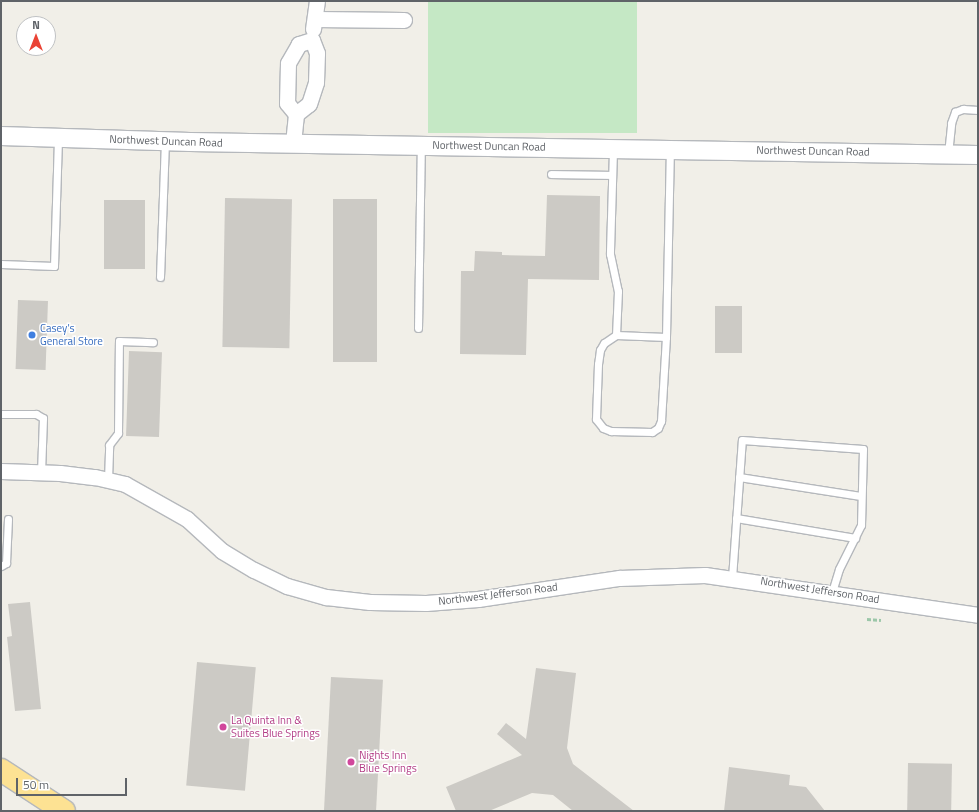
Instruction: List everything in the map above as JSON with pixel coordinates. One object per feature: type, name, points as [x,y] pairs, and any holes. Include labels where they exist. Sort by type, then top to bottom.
[{"type":"highway","points":[[1,770],[64,811]]},
{"type":"street","points":[[293,144],[296,114],[309,104],[316,82],[318,53],[312,40],[317,1]]},
{"type":"street","points":[[315,19],[404,20]]},
{"type":"street","points":[[296,114],[287,104],[288,63],[300,44],[312,40]]},
{"type":"street","name":"Northwest Duncan Road","points":[[1,136],[293,144],[978,155]]},
{"type":"street","name":"Northwest Jefferson Road","points":[[1,471],[41,473],[108,480],[125,484],[157,500],[187,519],[222,551],[254,570],[287,586],[326,597],[370,602],[426,603],[478,599],[619,578],[665,575],[732,578],[978,614]]},
{"type":"lane","points":[[948,154],[951,123],[956,112],[963,109],[978,110]]},
{"type":"lane","points":[[1,264],[54,266],[58,138]]},
{"type":"lane","points":[[160,277],[165,141]]},
{"type":"lane","points":[[418,328],[422,145]]},
{"type":"lane","points":[[613,148],[610,254],[618,291],[616,336]]},
{"type":"lane","points":[[666,337],[616,336],[604,343],[600,350],[598,364],[596,419],[603,428],[611,431],[652,432],[658,428],[663,414],[666,337],[670,149]]},
{"type":"lane","points":[[551,174],[612,175]]},
{"type":"lane","points":[[108,480],[109,446],[118,433],[119,341],[153,342]]},
{"type":"lane","points":[[1,414],[36,414],[43,418],[41,473]]},
{"type":"lane","points":[[732,578],[742,440],[863,449],[861,524],[839,569],[832,592]]},
{"type":"lane","points":[[739,477],[862,496]]},
{"type":"lane","points":[[736,518],[855,538]]},
{"type":"lane","points":[[1,566],[6,563],[8,519]]},
{"type":"path","points":[[867,619],[881,620]]},
{"type":"green space","points":[[428,1],[637,1],[637,133],[428,133]]},
{"type":"building","points":[[547,195],[600,196],[599,280],[528,279],[526,355],[460,354],[461,271],[474,271],[475,251],[502,252],[502,255],[545,256]]},
{"type":"building","points":[[225,198],[292,199],[289,348],[222,347]]},
{"type":"building","points":[[333,199],[377,199],[377,362],[333,362]]},
{"type":"building","points":[[104,200],[145,200],[145,269],[104,269]]},
{"type":"building","name":"Casey's General Store","points":[[18,300],[48,301],[46,370],[16,369]]},
{"type":"building","points":[[715,306],[742,306],[742,353],[715,353]]},
{"type":"building","points":[[129,351],[162,352],[159,437],[126,436]]},
{"type":"building","points":[[30,602],[41,709],[15,711],[7,637],[12,636],[8,604]]},
{"type":"building","name":"La Quinta Inn & Suites Blue Springs","points":[[197,662],[256,667],[245,791],[186,786]]},
{"type":"building","points":[[536,668],[576,673],[567,748],[573,764],[634,811],[573,811],[553,795],[532,793],[489,811],[456,811],[446,787],[522,755],[497,734],[506,723],[526,739]]},
{"type":"building","points":[[331,677],[383,680],[376,811],[324,811]]},
{"type":"building","points":[[908,763],[952,764],[951,811],[907,811]]},
{"type":"building","points":[[729,767],[790,775],[789,785],[806,787],[825,811],[724,811]]},
{"type":"place","name":"Casey's General Store","points":[[32,335]]},
{"type":"place","name":"La Quinta Inn & Suites Blue Springs","points":[[223,727]]},
{"type":"place","name":"Nights Inn Blue Springs","points":[[351,762]]}]
